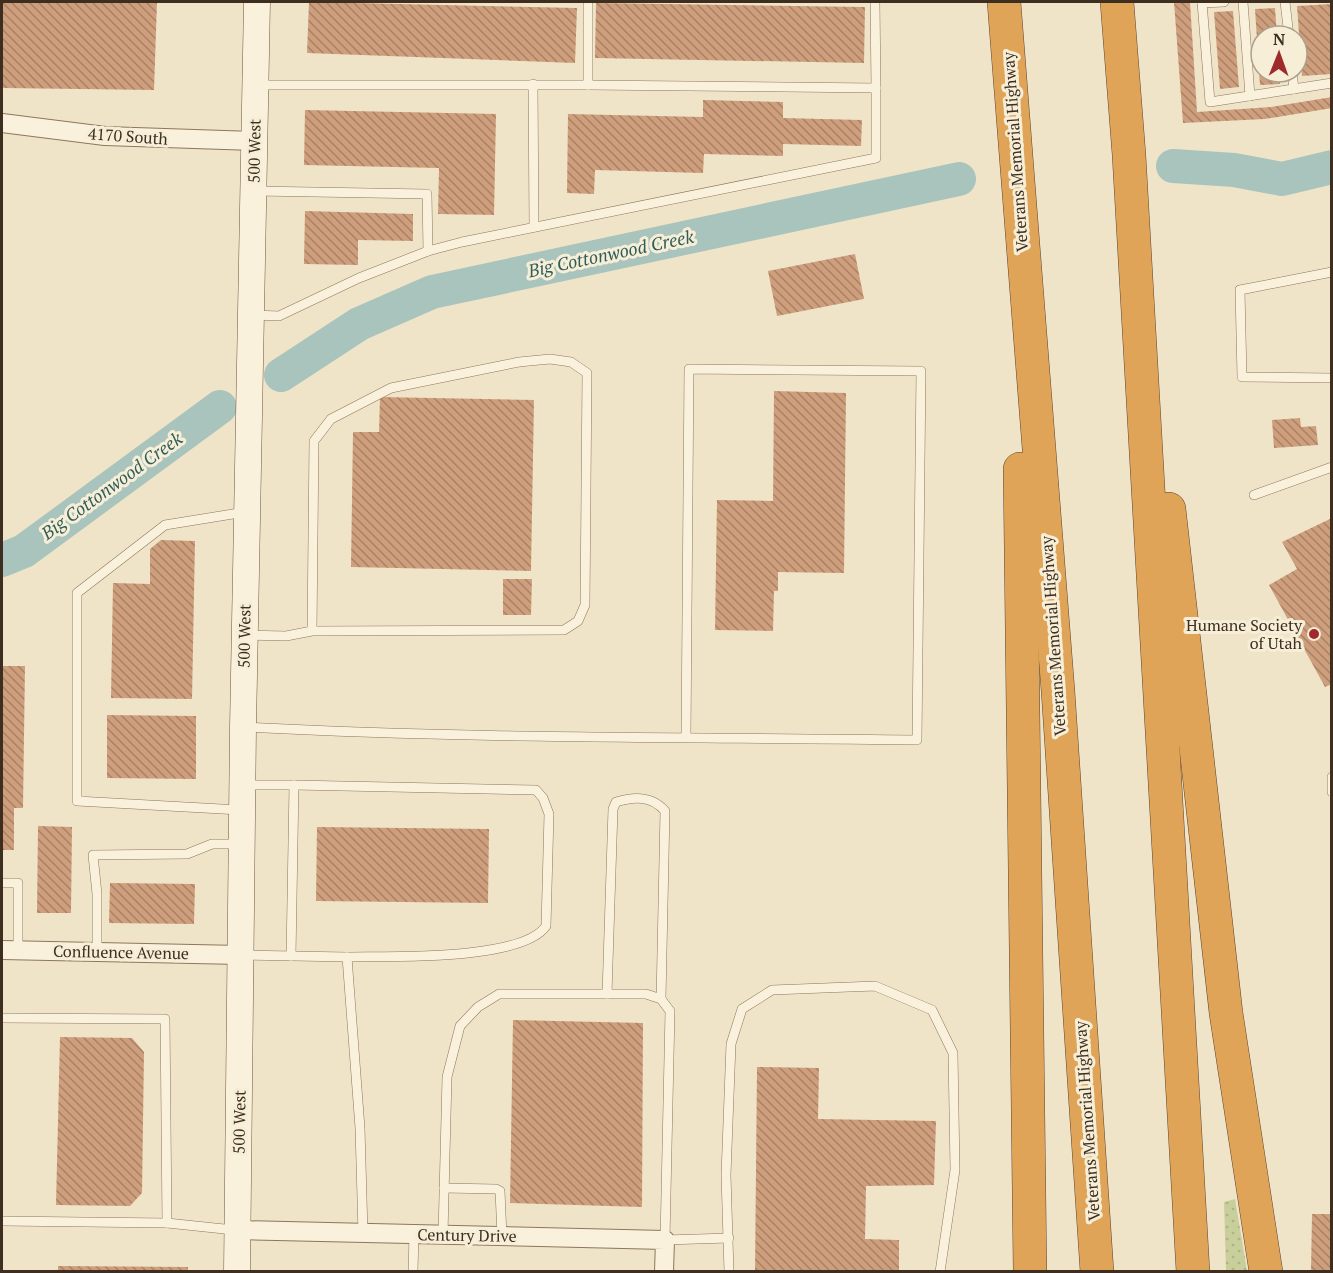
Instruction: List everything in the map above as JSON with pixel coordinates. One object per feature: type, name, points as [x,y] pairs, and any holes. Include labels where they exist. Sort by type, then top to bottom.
[{"type":"highway","name":"Veterans Memorial Highway","points":[[1004,2],[1058,691],[1098,1272]]},
{"type":"highway","points":[[1117,2],[1129,155],[1193,1272]]},
{"type":"highway","points":[[1129,155],[1227,1012],[1266,1272]]},
{"type":"highway","points":[[1016,170],[1030,1272]]},
{"type":"main road","name":"500 West","points":[[237,1272],[244,635],[252,315],[256,2]]},
{"type":"street","name":"4170 South","points":[[2,123],[105,136],[254,141]]},
{"type":"street","name":"Confluence Avenue","points":[[10,951],[241,955]]},
{"type":"street","name":"Century Drive","points":[[238,1230],[665,1239]]},
{"type":"street","points":[[664,1272],[665,1239]]},
{"type":"lane","points":[[588,2],[588,85]]},
{"type":"lane","points":[[252,315],[279,316],[359,278],[428,251],[534,227],[876,158],[875,2]]},
{"type":"lane","points":[[1224,2],[1202,2],[1210,102],[1332,83]]},
{"type":"lane","points":[[1243,2],[1250,96]]},
{"type":"lane","points":[[1286,2],[1288,24]]},
{"type":"lane","points":[[255,85],[533,84],[876,87]]},
{"type":"lane","points":[[533,84],[534,227]]},
{"type":"lane","points":[[1293,84],[1293,89]]},
{"type":"lane","points":[[253,191],[428,194],[428,251]]},
{"type":"lane","points":[[1332,273],[1240,290],[1242,377],[1332,378]]},
{"type":"lane","points":[[244,635],[286,636],[312,631],[564,630],[578,621],[585,605],[586,373],[571,362],[549,359],[519,362],[391,388],[331,419],[314,441],[312,631]]},
{"type":"lane","points":[[243,727],[686,737],[917,740],[921,371],[689,369],[686,737]]},
{"type":"lane","points":[[1254,495],[1332,467]]},
{"type":"lane","points":[[242,810],[77,801],[77,593],[165,525],[247,511]]},
{"type":"lane","points":[[1332,777],[1332,792]]},
{"type":"lane","points":[[241,955],[347,957],[472,953],[520,943],[540,935],[546,926],[549,814],[543,798],[536,790],[242,785]]},
{"type":"lane","points":[[291,956],[294,785]]},
{"type":"lane","points":[[607,994],[613,809],[616,802],[628,798],[648,799],[659,804],[665,811],[661,999]]},
{"type":"lane","points":[[97,953],[97,894],[93,855],[187,854],[212,844],[241,844]]},
{"type":"lane","points":[[2,883],[18,884],[10,951]]},
{"type":"lane","points":[[347,957],[360,1128],[363,1233]]},
{"type":"lane","points":[[729,1272],[726,1175],[731,1044],[742,1009],[772,990],[874,986],[932,1010],[953,1053],[955,1170],[940,1272]]},
{"type":"lane","points":[[443,1234],[447,1077],[460,1026],[478,1007],[499,994],[646,994],[661,999],[670,1011],[665,1239],[729,1238]]},
{"type":"lane","points":[[2,1018],[165,1019],[167,1223]]},
{"type":"lane","points":[[444,1188],[500,1191],[502,1236]]},
{"type":"lane","points":[[2,1221],[167,1223],[238,1230]]},
{"type":"lane","points":[[413,1272],[414,1234]]},
{"type":"green space","points":[[1235,1199],[1247,1271],[1226,1271],[1224,1202]]},
{"type":"building","points":[[2,2],[157,2],[154,90],[2,88]]},
{"type":"building","points":[[309,2],[577,8],[575,63],[307,53]]},
{"type":"building","points":[[1174,2],[1190,2],[1197,112],[1271,107],[1332,97],[1332,108],[1265,119],[1183,123]]},
{"type":"building","points":[[596,3],[865,7],[864,63],[595,58]]},
{"type":"building","points":[[1332,4],[1332,74],[1309,76],[1309,24],[1298,24],[1297,6]]},
{"type":"building","points":[[1275,8],[1276,24],[1256,24],[1255,9]]},
{"type":"building","points":[[1233,11],[1239,87],[1220,89],[1214,12]]},
{"type":"building","points":[[703,100],[783,102],[783,118],[862,120],[861,146],[783,144],[783,156],[704,154],[703,173],[595,170],[594,194],[567,193],[568,114],[703,117]]},
{"type":"building","points":[[305,110],[496,114],[494,215],[438,214],[439,168],[304,165]]},
{"type":"building","points":[[305,211],[413,214],[413,241],[358,240],[358,265],[304,264]]},
{"type":"building","points":[[855,254],[864,299],[777,316],[768,271]]},
{"type":"building","points":[[774,391],[846,393],[844,573],[778,572],[778,591],[774,591],[773,631],[715,630],[717,500],[773,501]]},
{"type":"building","points":[[380,397],[534,400],[531,571],[351,567],[353,432],[379,432]]},
{"type":"building","points":[[1300,418],[1301,427],[1316,426],[1318,445],[1274,448],[1272,420]]},
{"type":"building","name":"Humane Society of Utah","points":[[1332,518],[1332,684],[1325,687],[1269,585],[1297,569],[1282,542]]},
{"type":"building","points":[[161,540],[195,541],[192,699],[111,698],[113,583],[150,584],[150,549]]},
{"type":"building","points":[[503,579],[532,579],[531,615],[503,615]]},
{"type":"building","points":[[2,666],[25,666],[23,808],[14,808],[14,850],[2,850]]},
{"type":"building","points":[[107,715],[196,716],[196,779],[107,778]]},
{"type":"building","points":[[38,826],[72,827],[71,913],[37,913]]},
{"type":"building","points":[[317,827],[489,829],[488,903],[316,901]]},
{"type":"building","points":[[110,883],[195,884],[194,924],[109,923]]},
{"type":"building","points":[[513,1020],[643,1023],[642,1207],[510,1203]]},
{"type":"building","points":[[60,1037],[132,1038],[144,1052],[142,1193],[130,1206],[56,1205]]},
{"type":"building","points":[[757,1067],[819,1068],[818,1119],[936,1121],[934,1185],[866,1186],[865,1239],[899,1240],[899,1272],[755,1272]]},
{"type":"building","points":[[1312,1214],[1332,1214],[1332,1272],[1311,1272]]},
{"type":"building","points":[[58,1266],[188,1267],[188,1272],[58,1272]]},
{"type":"waterway","name":"Big Cottonwood Creek","points":[[1173,166],[1234,170],[1282,179],[1332,167]]},
{"type":"waterway","name":"Big Cottonwood Creek","points":[[281,375],[359,324],[432,292],[959,179]]},
{"type":"waterway","name":"Big Cottonwood Creek","points":[[2,560],[24,551],[220,407]]},
{"type":"place","name":"Humane Society of Utah","points":[[1314,634]]}]
